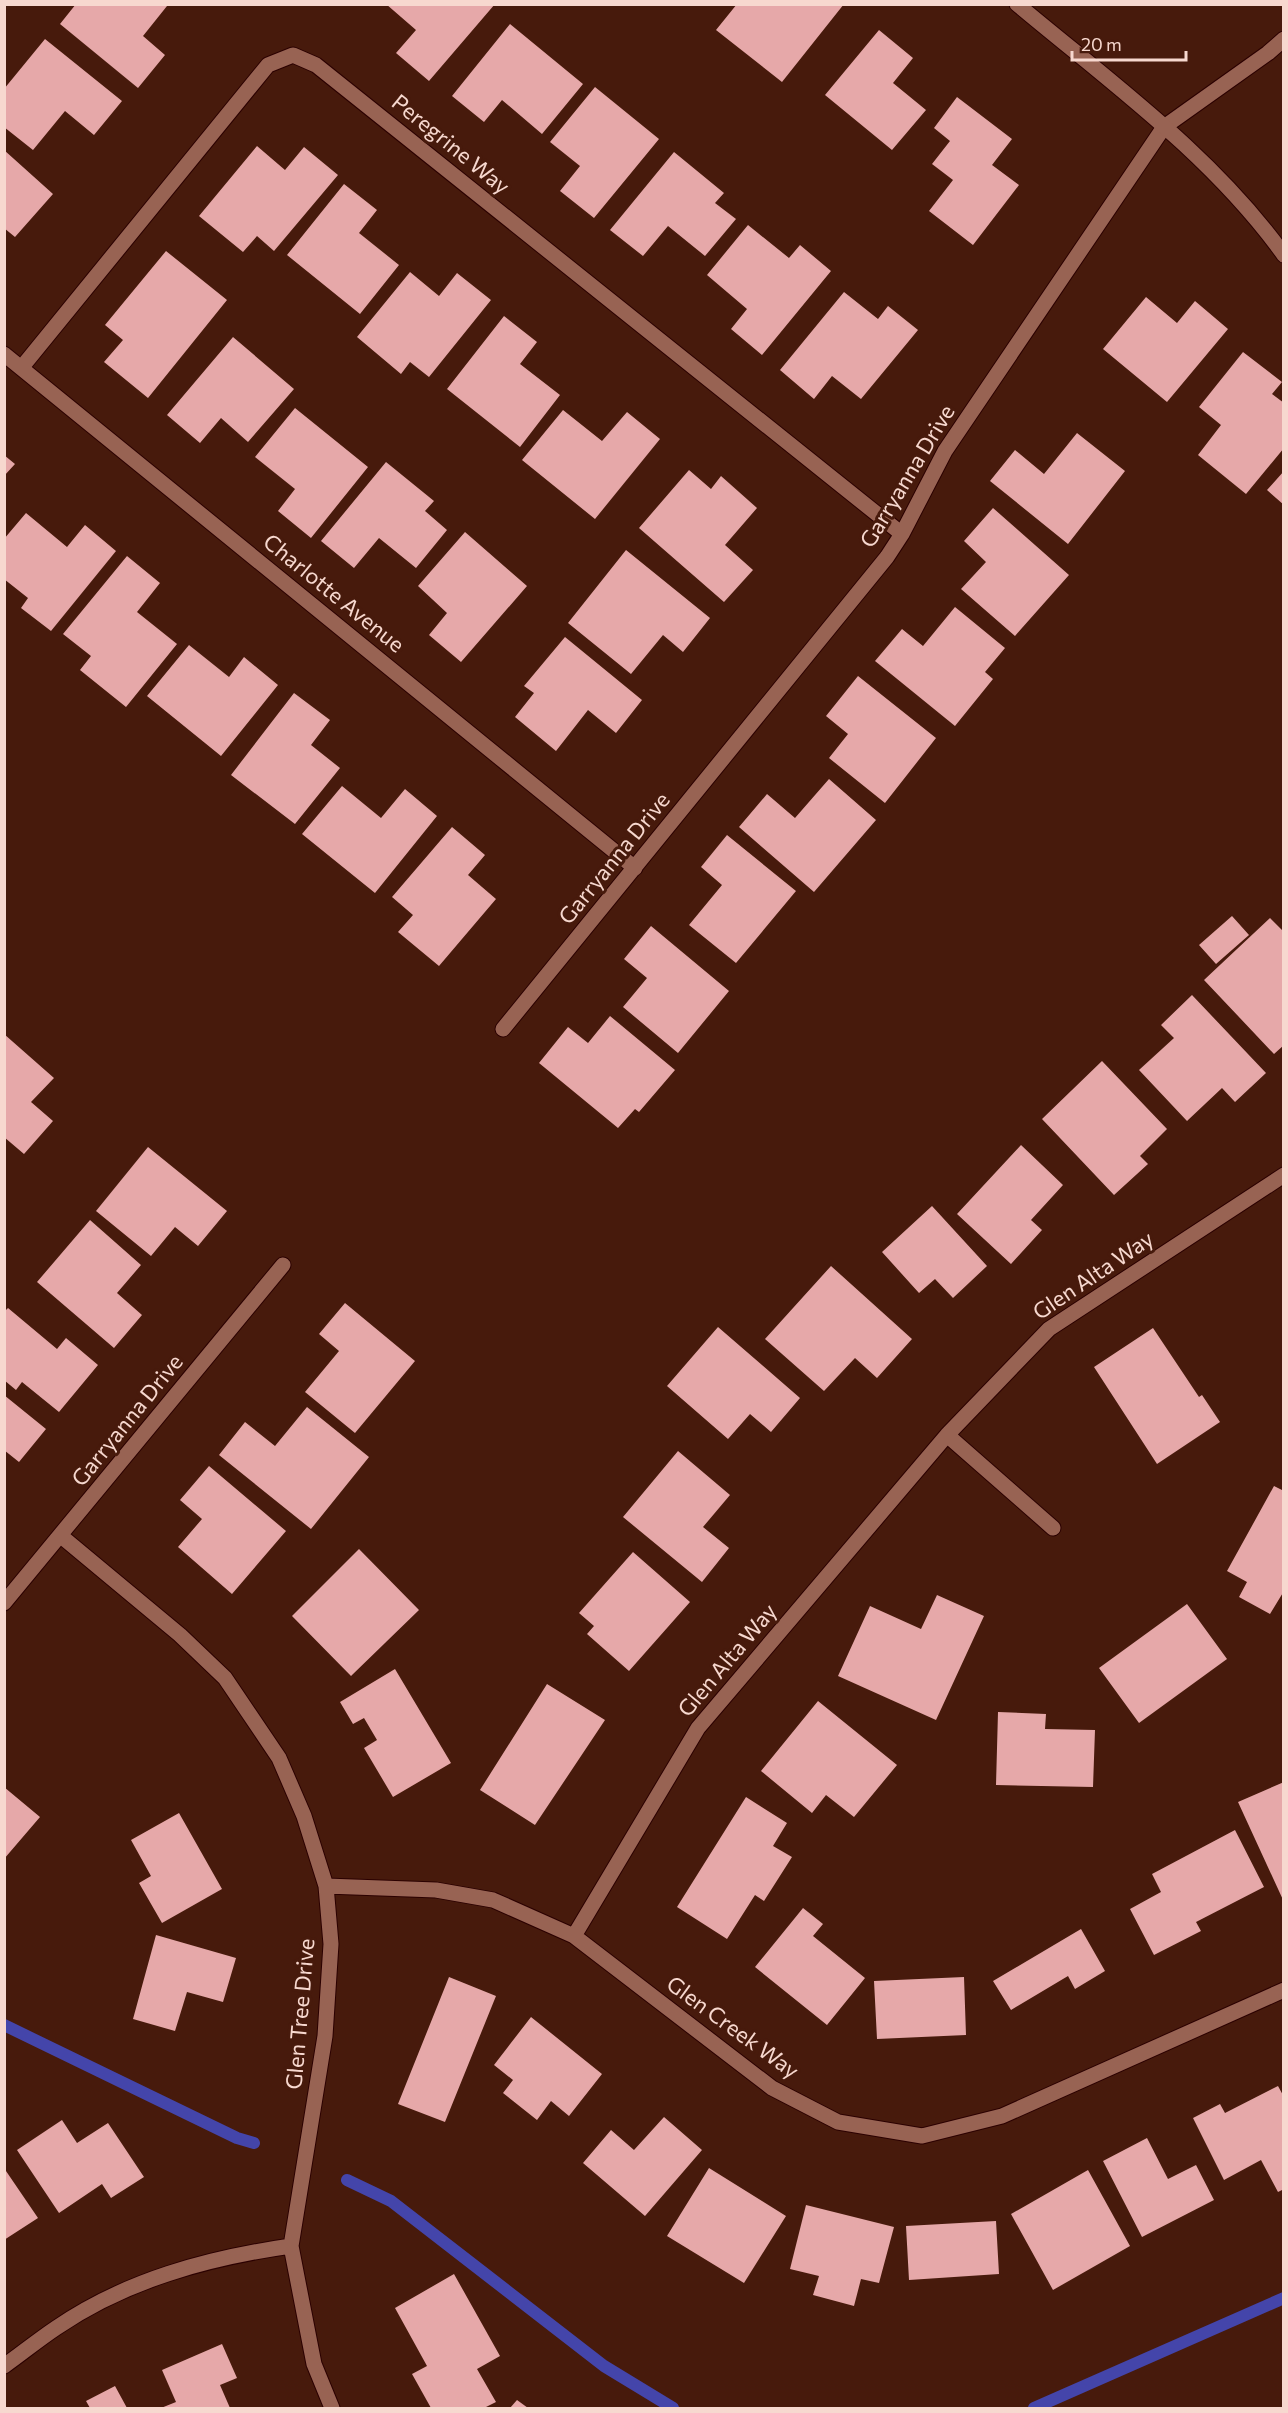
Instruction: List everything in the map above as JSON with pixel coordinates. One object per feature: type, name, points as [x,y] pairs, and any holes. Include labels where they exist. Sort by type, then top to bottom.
[{"type":"street","points":[[1017,4],[1164,127],[1241,201],[1284,255]]},
{"type":"street","name":"Garryanna Drive","points":[[503,1029],[887,557],[902,534],[945,452],[1164,127],[1268,53],[1284,39]]},
{"type":"street","name":"Peregrine Way","points":[[22,367],[268,65],[293,55],[316,65],[902,534]]},
{"type":"street","name":"Charlotte Avenue","points":[[4,354],[635,868]]},
{"type":"street","name":"Glen Alta Way","points":[[574,1936],[698,1728],[946,1435],[1049,1329],[1284,1175]]},
{"type":"street","name":"Garryanna Drive","points":[[4,1603],[284,1265]]},
{"type":"street","points":[[946,1435],[1053,1528]]},
{"type":"street","name":"Glen Tree Drive","points":[[61,1536],[180,1635],[225,1678],[279,1758],[304,1816],[326,1886],[331,1944],[325,2036],[291,2246],[314,2364],[332,2409]]},
{"type":"street","name":"Glen Creek Way","points":[[326,1886],[436,1890],[493,1900],[574,1936],[772,2088],[838,2122],[922,2136],[1002,2116],[1284,1990]]},
{"type":"street","points":[[4,2366],[57,2327],[105,2299],[182,2267],[236,2254],[291,2246]]},
{"type":"building","points":[[76,4],[167,6],[143,36],[165,55],[138,88],[60,24]]},
{"type":"building","points":[[386,4],[495,4],[429,81],[396,53],[416,30]]},
{"type":"building","points":[[737,4],[844,4],[782,82],[716,30]]},
{"type":"building","points":[[510,24],[583,84],[542,134],[502,100],[484,122],[452,96]]},
{"type":"building","points":[[879,30],[913,58],[893,83],[926,110],[892,150],[825,95]]},
{"type":"building","points":[[45,39],[122,101],[94,135],[65,111],[33,150],[4,127],[4,89]]},
{"type":"building","points":[[595,87],[659,139],[594,218],[560,191],[580,166],[550,142]]},
{"type":"building","points":[[957,97],[1012,139],[992,165],[1019,185],[973,245],[929,211],[953,180],[932,164],[950,141],[934,128]]},
{"type":"building","points":[[257,146],[285,170],[304,147],[338,175],[274,251],[257,236],[243,252],[199,216]]},
{"type":"building","points":[[4,150],[53,194],[15,237],[4,228]]},
{"type":"building","points":[[674,152],[724,193],[715,203],[736,219],[705,256],[668,226],[643,256],[610,230]]},
{"type":"building","points":[[344,184],[377,210],[359,233],[399,265],[360,314],[287,255]]},
{"type":"building","points":[[748,225],[789,258],[800,245],[831,271],[762,355],[731,329],[747,309],[707,275]]},
{"type":"building","points":[[166,251],[227,300],[148,398],[104,362],[123,340],[105,325]]},
{"type":"building","points":[[410,272],[439,296],[457,273],[491,300],[429,377],[410,362],[401,374],[357,337]]},
{"type":"building","points":[[844,292],[878,319],[888,306],[918,330],[861,399],[832,376],[814,399],[780,370]]},
{"type":"building","points":[[1146,297],[1177,323],[1195,301],[1228,329],[1167,402],[1103,349]]},
{"type":"building","points":[[504,316],[537,342],[520,364],[560,395],[520,447],[447,389]]},
{"type":"building","points":[[233,337],[294,389],[248,442],[221,418],[200,443],[167,415]]},
{"type":"building","points":[[1243,352],[1282,382],[1272,394],[1284,403],[1284,448],[1246,494],[1198,455],[1221,425],[1199,407]]},
{"type":"building","points":[[295,408],[368,467],[311,538],[278,511],[295,489],[255,457]]},
{"type":"building","points":[[563,410],[602,441],[627,412],[660,439],[595,519],[522,460]]},
{"type":"building","points":[[1077,433],[1125,471],[1068,544],[990,481],[1015,450],[1044,474]]},
{"type":"building","points":[[4,455],[15,464],[4,476]]},
{"type":"building","points":[[386,462],[434,501],[425,511],[447,530],[416,568],[379,538],[354,568],[321,541]]},
{"type":"building","points":[[689,470],[711,489],[721,476],[757,508],[725,545],[753,570],[724,602],[639,528]]},
{"type":"building","points":[[1284,471],[1284,505],[1267,490]]},
{"type":"building","points":[[993,508],[1069,575],[1015,636],[961,589],[986,562],[964,541]]},
{"type":"building","points":[[26,513],[67,547],[85,525],[116,551],[51,631],[21,608],[28,598],[4,579],[4,539]]},
{"type":"building","points":[[465,532],[527,586],[461,662],[429,635],[447,613],[418,586]]},
{"type":"building","points":[[626,550],[710,618],[683,652],[663,635],[631,674],[568,623]]},
{"type":"building","points":[[127,556],[160,583],[137,612],[177,644],[126,707],[80,670],[91,656],[63,634]]},
{"type":"building","points":[[955,607],[1005,648],[985,672],[993,679],[955,726],[875,661],[902,629],[923,646]]},
{"type":"building","points":[[565,637],[642,700],[616,733],[588,710],[556,751],[515,717],[534,693],[524,686]]},
{"type":"building","points":[[189,645],[229,677],[244,657],[278,685],[221,756],[147,696]]},
{"type":"building","points":[[858,676],[936,738],[885,803],[829,758],[848,734],[826,716]]},
{"type":"building","points":[[294,693],[330,720],[311,745],[340,768],[295,824],[231,775]]},
{"type":"building","points":[[829,779],[876,820],[814,892],[739,827],[767,794],[795,818]]},
{"type":"building","points":[[342,786],[381,818],[405,789],[437,816],[375,893],[302,834]]},
{"type":"building","points":[[452,827],[485,855],[468,875],[496,899],[439,966],[398,932],[413,915],[392,897]]},
{"type":"building","points":[[727,835],[796,891],[736,963],[689,925],[722,885],[701,867]]},
{"type":"building","points":[[1232,916],[1249,935],[1216,964],[1199,945]]},
{"type":"building","points":[[1270,918],[1284,932],[1284,1045],[1274,1054],[1204,980]]},
{"type":"building","points":[[651,926],[729,991],[678,1053],[623,1007],[647,978],[624,959]]},
{"type":"building","points":[[1192,995],[1266,1073],[1235,1102],[1222,1088],[1187,1121],[1139,1070],[1174,1038],[1161,1025]]},
{"type":"building","points":[[610,1016],[675,1070],[639,1112],[635,1109],[618,1128],[539,1063],[568,1027],[588,1043]]},
{"type":"building","points":[[4,1034],[54,1078],[31,1102],[53,1121],[24,1154],[4,1137]]},
{"type":"building","points":[[1102,1061],[1167,1129],[1140,1156],[1148,1164],[1114,1195],[1042,1119]]},
{"type":"building","points":[[1021,1145],[1063,1185],[1031,1220],[1042,1230],[1011,1264],[957,1214]]},
{"type":"building","points":[[148,1147],[227,1211],[198,1246],[175,1227],[151,1256],[96,1211]]},
{"type":"building","points":[[932,1206],[987,1266],[953,1298],[935,1279],[919,1293],[882,1252]]},
{"type":"building","points":[[90,1220],[141,1265],[117,1293],[142,1315],[114,1348],[37,1282]]},
{"type":"building","points":[[831,1266],[912,1339],[877,1378],[855,1358],[824,1391],[765,1339]]},
{"type":"building","points":[[345,1303],[415,1361],[355,1433],[305,1392],[339,1351],[319,1334]]},
{"type":"building","points":[[8,1308],[57,1349],[66,1338],[98,1365],[59,1412],[22,1382],[16,1390],[4,1380],[4,1312]]},
{"type":"building","points":[[718,1327],[800,1398],[771,1432],[750,1414],[728,1439],[667,1386]]},
{"type":"building","points":[[1153,1328],[1199,1397],[1202,1395],[1220,1422],[1157,1464],[1094,1367]]},
{"type":"building","points":[[4,1395],[46,1429],[19,1462],[4,1450]]},
{"type":"building","points":[[307,1407],[369,1457],[311,1529],[219,1455],[245,1422],[275,1446]]},
{"type":"building","points":[[678,1451],[730,1495],[703,1527],[729,1548],[702,1582],[623,1517]]},
{"type":"building","points":[[209,1466],[286,1531],[232,1594],[178,1547],[202,1519],[180,1500]]},
{"type":"building","points":[[1274,1486],[1284,1491],[1284,1591],[1270,1614],[1239,1597],[1247,1582],[1227,1571]]},
{"type":"building","points":[[359,1549],[419,1610],[351,1676],[292,1616]]},
{"type":"building","points":[[633,1552],[690,1602],[629,1671],[587,1634],[594,1626],[579,1613]]},
{"type":"building","points":[[937,1595],[984,1616],[936,1720],[838,1676],[870,1606],[921,1629]]},
{"type":"building","points":[[1187,1604],[1227,1659],[1139,1723],[1099,1668]]},
{"type":"building","points":[[395,1669],[451,1763],[393,1797],[364,1748],[377,1740],[364,1718],[353,1724],[340,1702]]},
{"type":"building","points":[[547,1684],[605,1720],[535,1825],[480,1790]]},
{"type":"building","points":[[818,1701],[897,1765],[854,1817],[826,1795],[812,1813],[761,1771]]},
{"type":"building","points":[[998,1712],[1046,1714],[1045,1729],[1095,1730],[1093,1787],[996,1785]]},
{"type":"building","points":[[1284,1782],[1284,1902],[1238,1802]]},
{"type":"building","points":[[4,1787],[40,1817],[4,1859]]},
{"type":"building","points":[[746,1797],[787,1823],[773,1846],[792,1857],[764,1901],[755,1895],[727,1939],[677,1907]]},
{"type":"building","points":[[179,1813],[222,1889],[162,1923],[139,1883],[151,1876],[131,1840]]},
{"type":"building","points":[[1235,1830],[1264,1887],[1196,1922],[1201,1931],[1154,1955],[1130,1909],[1161,1892],[1152,1874]]},
{"type":"building","points":[[803,1908],[823,1924],[813,1936],[865,1978],[827,2025],[755,1967]]},
{"type":"building","points":[[1081,1929],[1105,1971],[1075,1989],[1068,1976],[1011,2010],[993,1981]]},
{"type":"building","points":[[156,1935],[236,1958],[223,2002],[187,1992],[175,2031],[133,2019]]},
{"type":"building","points":[[449,1977],[496,1996],[445,2122],[398,2104]]},
{"type":"building","points":[[964,1977],[966,2035],[877,2039],[874,1981]]},
{"type":"building","points":[[531,2017],[602,2074],[569,2116],[551,2101],[537,2120],[503,2093],[513,2080],[494,2065]]},
{"type":"building","points":[[1278,2086],[1284,2097],[1284,2189],[1278,2192],[1261,2160],[1224,2180],[1193,2118],[1220,2104],[1225,2113]]},
{"type":"building","points":[[664,2117],[702,2150],[645,2216],[583,2163],[611,2130],[634,2150]]},
{"type":"building","points":[[62,2120],[77,2143],[108,2123],[144,2177],[111,2198],[102,2184],[59,2213],[17,2150]]},
{"type":"building","points":[[1147,2138],[1168,2179],[1196,2165],[1214,2200],[1142,2237],[1103,2161]]},
{"type":"building","points":[[709,2168],[786,2216],[744,2283],[667,2236]]},
{"type":"building","points":[[1088,2170],[1130,2246],[1053,2290],[1011,2214]]},
{"type":"building","points":[[6,2171],[38,2218],[4,2240],[4,2172]]},
{"type":"building","points":[[806,2205],[894,2227],[879,2283],[861,2279],[854,2306],[813,2295],[819,2276],[790,2269]]},
{"type":"building","points":[[996,2221],[999,2274],[909,2280],[906,2226]]},
{"type":"building","points":[[454,2274],[500,2356],[477,2369],[496,2402],[484,2408],[431,2408],[412,2374],[427,2366],[395,2308]]},
{"type":"building","points":[[222,2344],[237,2378],[220,2385],[230,2408],[161,2408],[176,2402],[162,2370]]},
{"type":"building","points":[[115,2386],[127,2408],[90,2408],[86,2401]]},
{"type":"building","points":[[517,2400],[528,2408],[510,2408]]},
{"type":"waterway","points":[[4,2025],[237,2138],[254,2143]]},
{"type":"waterway","points":[[347,2180],[391,2201],[604,2366],[673,2408]]},
{"type":"waterway","points":[[1034,2408],[1284,2298]]}]
